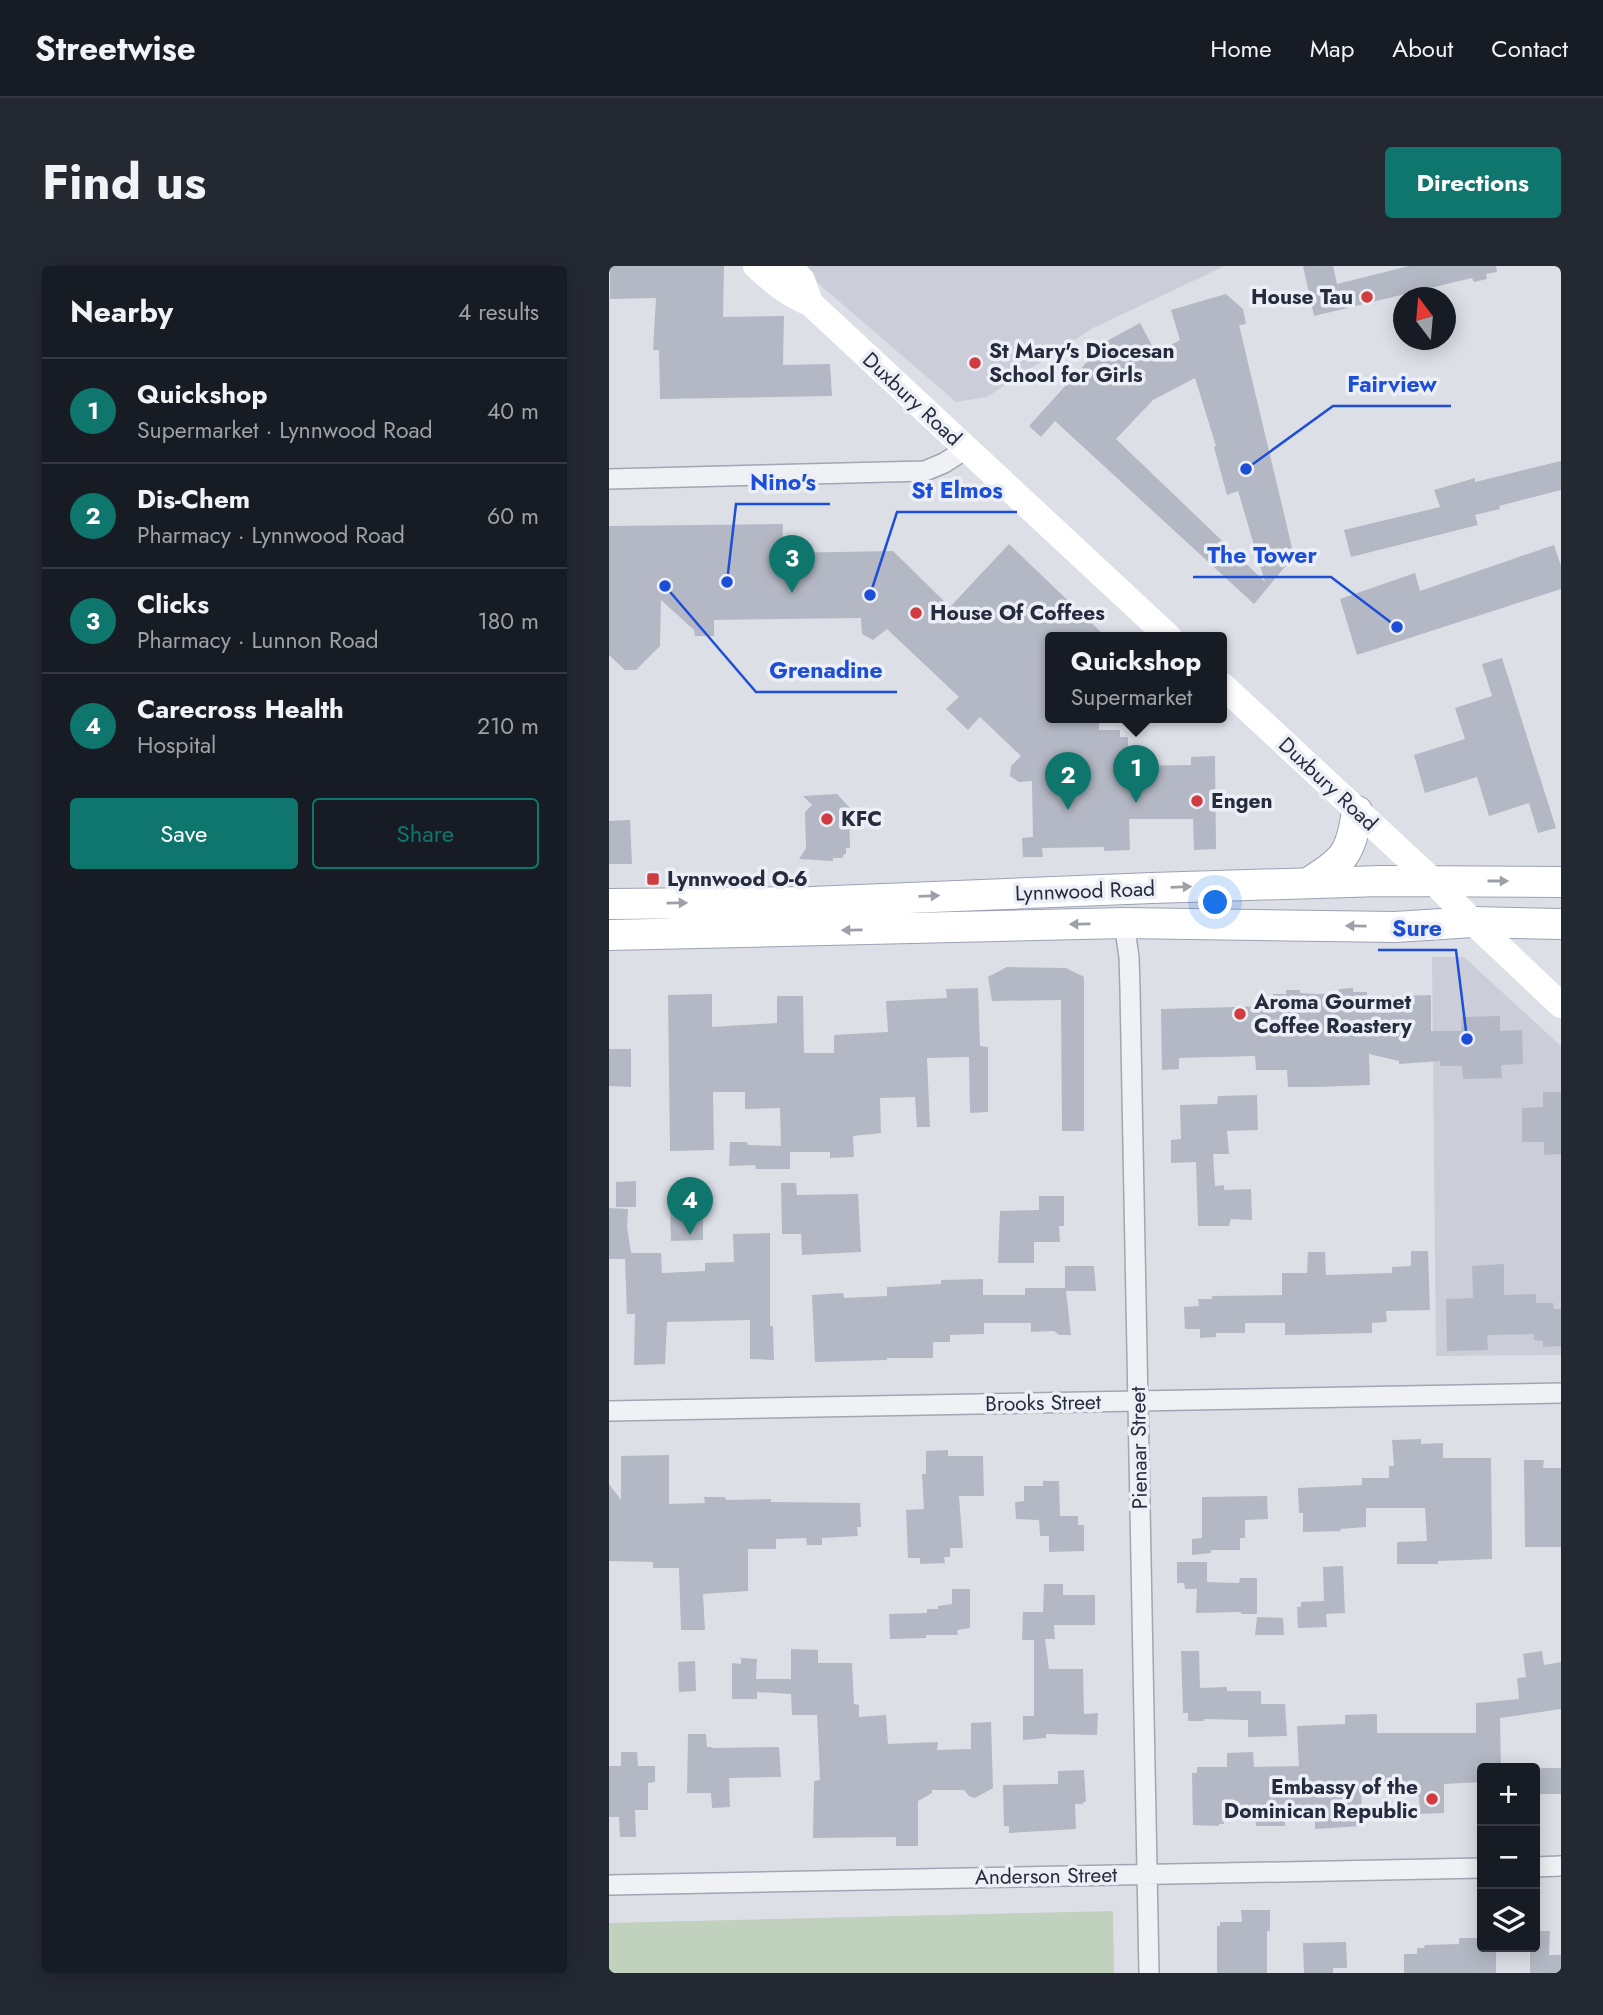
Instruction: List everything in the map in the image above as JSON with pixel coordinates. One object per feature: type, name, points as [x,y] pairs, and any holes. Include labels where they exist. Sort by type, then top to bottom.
[{"type":"main road","name":"Duxbury Road","points":[[756,266],[782,289],[810,303],[1165,632]]},
{"type":"main road","name":"Duxbury Road","points":[[789,266],[802,280],[810,303]]},
{"type":"main road","name":"Duxbury Road","points":[[1227,690],[1434,882],[1561,1005]]},
{"type":"main road","points":[[1308,884],[1336,866],[1345,854],[1354,834],[1357,811]]},
{"type":"main road","name":"Lynnwood Road","points":[[609,904],[811,902],[1381,881],[1561,882]]},
{"type":"main road","points":[[1060,892],[1077,902],[1117,907],[1124,923]]},
{"type":"main road","name":"Lynnwood Road","points":[[609,936],[1124,923],[1395,928],[1473,922],[1561,924]]},
{"type":"street","points":[[609,479],[925,471],[967,449]]},
{"type":"street","name":"Pienaar Street","points":[[1124,923],[1130,990],[1149,1973]]},
{"type":"street","name":"Brooks Street","points":[[609,1411],[1561,1393]]},
{"type":"street","points":[[1540,1867],[1561,1866]]},
{"type":"street","name":"Anderson Street","points":[[609,1885],[1477,1868]]},
{"type":"shaded area","name":"St Mary's Diocesan School for Girls","points":[[798,266],[1225,266],[1093,328],[987,397],[956,402]]},
{"type":"shaded area","points":[[1432,957],[1464,957],[1561,1046],[1561,1355],[1436,1356]]},
{"type":"green space","points":[[1113,1911],[1114,1973],[609,1973],[609,1923]]},
{"type":"building","points":[[610,266],[724,266],[723,317],[784,316],[783,365],[830,364],[832,396],[660,399],[659,350],[653,350],[656,298],[610,299]]},
{"type":"building","name":"House Tau","points":[[1303,266],[1333,266],[1337,284],[1409,266],[1496,266],[1497,272],[1486,274],[1487,279],[1474,282],[1472,278],[1435,287],[1393,287],[1393,297],[1314,316]]},
{"type":"building","points":[[1226,294],[1243,309],[1246,324],[1239,325],[1294,556],[1254,604],[1055,421],[1041,437],[1029,426],[1105,342],[1140,323],[1156,353],[1180,340],[1171,310]],"holes":[[[1195,378],[1216,446],[1214,447],[1227,495],[1238,491],[1265,582],[1116,439],[1153,400]]]},
{"type":"building","points":[[1561,461],[1561,490],[1475,515],[1478,525],[1351,557],[1344,530],[1440,507],[1434,490],[1475,478],[1475,482]]},
{"type":"building","points":[[783,524],[782,553],[893,551],[950,607],[1009,544],[1101,632],[1045,632],[1045,723],[1099,723],[1099,730],[1120,730],[1120,737],[1128,737],[1128,766],[1191,765],[1191,757],[1215,756],[1216,849],[1194,850],[1193,819],[1129,819],[1130,850],[1104,851],[1104,847],[1042,848],[1043,857],[1023,857],[1022,838],[1033,837],[1032,781],[1019,782],[1010,776],[1011,766],[1021,756],[980,717],[968,730],[946,709],[959,697],[887,629],[873,640],[862,634],[861,618],[714,620],[714,636],[695,636],[694,630],[661,600],[660,646],[636,670],[625,670],[609,655],[609,526]]},
{"type":"building","points":[[1554,545],[1561,566],[1561,589],[1357,655],[1340,599],[1415,573],[1420,591]]},
{"type":"building","points":[[1502,658],[1556,828],[1538,833],[1529,803],[1489,816],[1477,777],[1425,793],[1414,755],[1465,739],[1455,708],[1492,696],[1482,664]]},
{"type":"building","name":"KFC","points":[[837,794],[849,807],[850,848],[846,848],[843,858],[833,858],[833,861],[799,859],[806,848],[805,812],[812,805],[803,796]]},
{"type":"building","points":[[630,820],[632,864],[609,864],[609,821]]},
{"type":"building","points":[[1007,967],[1066,968],[1084,977],[1084,1131],[1062,1131],[1061,1000],[992,1001],[988,977]]},
{"type":"building","points":[[978,988],[980,1046],[988,1047],[988,1112],[970,1113],[969,1057],[927,1058],[930,1127],[917,1127],[915,1097],[880,1098],[881,1133],[853,1136],[854,1157],[830,1158],[830,1152],[790,1152],[790,1169],[756,1169],[755,1165],[729,1166],[730,1142],[781,1146],[780,1108],[745,1109],[745,1092],[713,1092],[714,1150],[670,1151],[668,995],[712,994],[712,1027],[777,1023],[777,996],[803,996],[804,1053],[834,1053],[834,1035],[888,1032],[886,1001],[947,998],[946,989]]},
{"type":"building","points":[[1353,988],[1353,992],[1367,992],[1367,997],[1431,995],[1431,1031],[1461,1031],[1462,1017],[1500,1016],[1500,1031],[1522,1030],[1523,1064],[1501,1065],[1502,1078],[1463,1079],[1462,1066],[1440,1066],[1440,1061],[1399,1064],[1399,1061],[1369,1054],[1370,1085],[1317,1087],[1288,1087],[1287,1070],[1256,1070],[1255,1056],[1179,1058],[1179,1069],[1162,1070],[1161,1009],[1273,1006],[1273,994],[1286,994],[1286,990],[1318,994],[1338,993],[1339,989]]},
{"type":"building","points":[[609,1049],[631,1049],[631,1087],[609,1086]]},
{"type":"building","points":[[1543,1092],[1561,1092],[1561,1154],[1544,1155],[1544,1142],[1522,1142],[1522,1108],[1543,1107]]},
{"type":"building","points":[[1257,1095],[1258,1130],[1227,1131],[1229,1154],[1213,1154],[1215,1186],[1224,1185],[1224,1190],[1251,1189],[1252,1220],[1231,1219],[1229,1226],[1198,1226],[1196,1162],[1171,1163],[1171,1140],[1181,1139],[1180,1105],[1217,1104],[1218,1096]]},
{"type":"building","points":[[636,1181],[636,1207],[616,1207],[616,1182]]},
{"type":"building","points":[[781,1183],[796,1183],[797,1195],[858,1194],[861,1252],[802,1255],[801,1234],[782,1234]]},
{"type":"building","points":[[1039,1196],[1064,1196],[1064,1226],[1059,1226],[1060,1242],[1034,1242],[1034,1263],[998,1263],[1000,1211],[1039,1210]]},
{"type":"building","points":[[609,1208],[628,1209],[627,1227],[631,1253],[661,1253],[662,1273],[705,1271],[705,1263],[734,1262],[733,1234],[770,1233],[770,1326],[773,1326],[774,1360],[750,1359],[750,1320],[667,1322],[665,1364],[634,1365],[635,1314],[627,1314],[625,1259],[609,1259]]},
{"type":"building","points":[[703,1211],[703,1240],[671,1241],[670,1212]]},
{"type":"building","points":[[1411,1251],[1428,1251],[1430,1310],[1386,1311],[1387,1322],[1372,1323],[1372,1333],[1285,1335],[1285,1323],[1245,1323],[1245,1333],[1216,1333],[1216,1337],[1200,1338],[1200,1329],[1185,1329],[1184,1307],[1199,1306],[1198,1299],[1212,1299],[1212,1296],[1282,1295],[1282,1273],[1307,1273],[1308,1252],[1325,1252],[1326,1275],[1392,1273],[1392,1267],[1411,1266]]},
{"type":"building","points":[[1504,1264],[1504,1295],[1536,1294],[1536,1303],[1553,1303],[1554,1309],[1561,1309],[1561,1346],[1543,1347],[1543,1341],[1534,1340],[1534,1334],[1487,1335],[1488,1350],[1447,1351],[1446,1299],[1473,1298],[1472,1266]]},
{"type":"building","points":[[1065,1266],[1094,1266],[1096,1291],[1066,1291],[1071,1335],[1059,1335],[1054,1331],[1031,1332],[1031,1323],[984,1323],[984,1334],[950,1335],[950,1342],[933,1342],[933,1358],[815,1362],[812,1295],[843,1293],[844,1298],[887,1296],[887,1287],[941,1284],[941,1280],[983,1279],[983,1295],[1025,1295],[1025,1288],[1065,1288]]},
{"type":"building","points":[[1421,1439],[1421,1444],[1443,1443],[1443,1458],[1491,1458],[1492,1559],[1438,1561],[1438,1564],[1397,1564],[1397,1542],[1427,1541],[1425,1508],[1366,1508],[1366,1527],[1303,1532],[1303,1513],[1299,1513],[1298,1488],[1362,1485],[1362,1478],[1389,1478],[1389,1466],[1394,1466],[1392,1440]]},
{"type":"building","points":[[948,1450],[948,1456],[983,1456],[984,1496],[959,1496],[963,1548],[950,1548],[950,1557],[944,1557],[945,1563],[920,1564],[920,1558],[908,1558],[906,1510],[924,1509],[922,1474],[926,1474],[926,1451]]},
{"type":"building","points":[[669,1455],[669,1504],[705,1503],[704,1497],[725,1497],[726,1500],[771,1499],[771,1502],[860,1503],[861,1527],[857,1527],[858,1536],[822,1538],[822,1545],[807,1545],[806,1538],[776,1539],[776,1549],[748,1549],[748,1591],[703,1594],[705,1630],[681,1630],[679,1568],[653,1568],[653,1562],[609,1561],[609,1484],[621,1500],[621,1456]]},
{"type":"building","points":[[1524,1460],[1544,1460],[1543,1468],[1561,1468],[1561,1547],[1525,1547]]},
{"type":"building","points":[[1043,1481],[1059,1481],[1060,1516],[1078,1516],[1078,1525],[1084,1525],[1084,1551],[1049,1552],[1049,1536],[1040,1536],[1039,1520],[1016,1519],[1015,1502],[1024,1501],[1024,1486],[1043,1486]]},
{"type":"building","points":[[1267,1496],[1268,1519],[1245,1520],[1245,1538],[1240,1538],[1240,1550],[1211,1550],[1211,1553],[1192,1555],[1192,1539],[1202,1538],[1202,1497]]},
{"type":"building","points":[[1177,1562],[1207,1562],[1207,1582],[1239,1583],[1240,1578],[1257,1578],[1257,1614],[1196,1613],[1197,1589],[1185,1589],[1184,1583],[1177,1583]]},
{"type":"building","points":[[1343,1566],[1345,1613],[1326,1614],[1327,1627],[1298,1628],[1297,1607],[1301,1607],[1301,1602],[1324,1601],[1323,1567]]},
{"type":"building","points":[[1044,1584],[1063,1584],[1063,1595],[1095,1595],[1095,1625],[1054,1625],[1055,1639],[1045,1639],[1049,1669],[1083,1669],[1084,1714],[1098,1713],[1097,1735],[1046,1734],[1046,1738],[1023,1740],[1023,1716],[1034,1716],[1034,1640],[1022,1640],[1023,1612],[1043,1612]]},
{"type":"building","points":[[952,1589],[970,1589],[970,1628],[957,1630],[958,1635],[890,1639],[889,1614],[927,1613],[927,1609],[938,1609],[938,1606],[952,1604]]},
{"type":"building","points":[[1257,1617],[1283,1618],[1284,1635],[1255,1635]]},
{"type":"building","points":[[791,1649],[818,1650],[818,1663],[852,1663],[854,1704],[859,1705],[859,1717],[886,1715],[888,1744],[938,1742],[937,1750],[971,1749],[971,1723],[991,1722],[993,1788],[975,1798],[964,1790],[932,1790],[932,1793],[918,1801],[918,1846],[896,1846],[896,1837],[813,1838],[814,1781],[820,1780],[817,1715],[792,1715],[791,1694],[757,1692],[757,1699],[732,1699],[732,1663],[741,1664],[741,1658],[757,1659],[756,1679],[791,1679]]},
{"type":"building","points":[[1181,1651],[1199,1651],[1200,1688],[1227,1687],[1227,1691],[1261,1691],[1261,1704],[1285,1704],[1287,1736],[1248,1737],[1248,1720],[1188,1721],[1188,1713],[1183,1713]]},
{"type":"building","points":[[1542,1651],[1544,1665],[1561,1662],[1561,1709],[1500,1718],[1501,1763],[1477,1763],[1477,1782],[1444,1784],[1444,1813],[1420,1814],[1419,1796],[1406,1796],[1406,1784],[1361,1785],[1362,1826],[1315,1829],[1315,1810],[1285,1811],[1285,1826],[1256,1826],[1255,1814],[1223,1815],[1224,1824],[1219,1826],[1193,1825],[1192,1773],[1197,1773],[1197,1767],[1227,1767],[1227,1753],[1253,1752],[1254,1767],[1299,1766],[1297,1726],[1345,1724],[1345,1715],[1377,1714],[1377,1733],[1476,1733],[1476,1703],[1519,1699],[1517,1678],[1526,1677],[1523,1654]]},
{"type":"building","points":[[695,1661],[696,1691],[679,1692],[678,1662]]},
{"type":"building","points":[[688,1734],[706,1734],[707,1747],[712,1748],[779,1747],[781,1777],[729,1778],[730,1807],[712,1808],[711,1793],[687,1793]]},
{"type":"building","points":[[621,1752],[637,1752],[638,1766],[655,1766],[655,1782],[648,1783],[648,1810],[635,1810],[636,1837],[620,1837],[619,1817],[609,1817],[609,1766],[621,1766]]},
{"type":"building","points":[[1540,1768],[1561,1768],[1561,1794],[1540,1794]]},
{"type":"building","points":[[1084,1770],[1086,1802],[1075,1804],[1076,1829],[1009,1833],[1009,1826],[1004,1826],[1003,1785],[1058,1784],[1058,1771]]},
{"type":"building","points":[[1241,1910],[1270,1910],[1267,1973],[1217,1973],[1217,1926],[1220,1926],[1220,1922],[1242,1922]]},
{"type":"building","points":[[1540,1931],[1550,1931],[1549,1955],[1561,1955],[1561,1973],[1530,1973],[1530,1952],[1540,1952]]},
{"type":"building","points":[[1459,1938],[1477,1938],[1477,1952],[1496,1952],[1496,1973],[1404,1973],[1404,1954],[1417,1954],[1417,1948],[1424,1948],[1425,1945],[1459,1944]]},
{"type":"building","points":[[1346,1942],[1347,1968],[1333,1968],[1333,1973],[1304,1973],[1303,1943]]},
{"type":"place","name":"House Tau","points":[[1367,297]]},
{"type":"place","name":"St Mary's Diocesan School for Girls","points":[[975,363]]},
{"type":"place","name":"Fairview","points":[[1246,469]]},
{"type":"place","name":"Nino's","points":[[727,582]]},
{"type":"place","name":"Grenadine","points":[[665,586]]},
{"type":"place","name":"Clicks","points":[[792,593]]},
{"type":"place","name":"St Elmos","points":[[870,595]]},
{"type":"place","name":"House Of Coffees","points":[[916,613]]},
{"type":"place","name":"The Tower","points":[[1397,627]]},
{"type":"place","name":"Engen","points":[[1197,801]]},
{"type":"place","name":"Quickshop","points":[[1136,803]]},
{"type":"place","name":"Dis-Chem","points":[[1068,810]]},
{"type":"place","name":"KFC","points":[[827,819]]},
{"type":"place","name":"Lynnwood O-6","points":[[653,879]]},
{"type":"place","name":"Aroma Gourmet Coffee Roastery","points":[[1240,1014]]},
{"type":"place","name":"Sure","points":[[1467,1039]]},
{"type":"place","name":"Carecross Health","points":[[690,1235]]},
{"type":"place","name":"Embassy of the Dominican Republic","points":[[1432,1799]]}]
